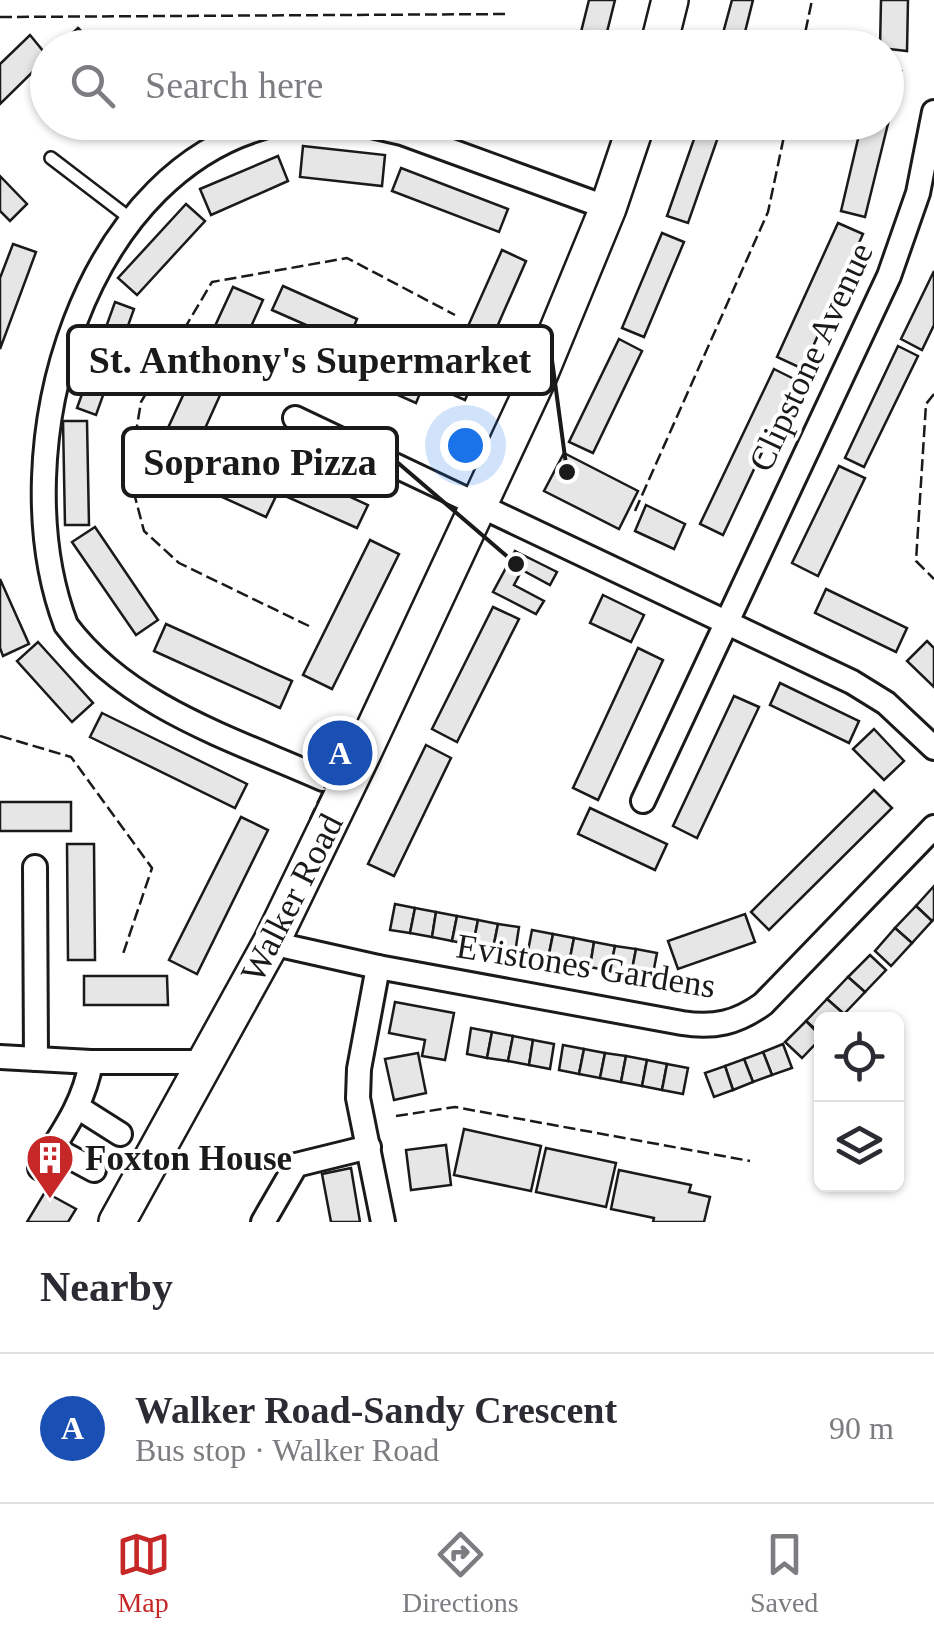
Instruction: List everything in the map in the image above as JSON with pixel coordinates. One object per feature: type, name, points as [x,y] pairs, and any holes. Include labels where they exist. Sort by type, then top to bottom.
[{"type":"main road","points":[[662,30],[670,0]]},
{"type":"main road","name":"Walker Road","points":[[117,1222],[271,943],[480,504],[608,208],[630,140]]},
{"type":"street","name":"Clipstone Avenue","points":[[643,801],[889,276],[918,193],[934,112]]},
{"type":"street","points":[[46,337],[69,289],[123,214],[172,170],[224,140]]},
{"type":"street","points":[[421,140],[608,208]]},
{"type":"street","points":[[295,418],[868,691],[934,748]]},
{"type":"street","points":[[24,530],[52,606],[91,654],[114,675],[165,708],[323,779]]},
{"type":"street","name":"Evistones Gardens","points":[[271,943],[682,1024],[724,1024],[763,1004],[934,827]]},
{"type":"street","points":[[35,867],[36,1059]]},
{"type":"street","points":[[378,967],[358,1083],[383,1222]]},
{"type":"street","points":[[0,1057],[208,1062]]},
{"type":"street","points":[[91,1062],[78,1108],[47,1158],[94,1170]]},
{"type":"street","points":[[78,1108],[120,1134]]},
{"type":"street","points":[[263,1222],[296,1165],[369,1147]]},
{"type":"lane","points":[[50,158],[123,214]]},
{"type":"building","points":[[589,0],[615,0],[608,30],[582,30]]},
{"type":"building","points":[[732,0],[753,0],[746,30],[724,30]]},
{"type":"building","points":[[881,0],[908,0],[907,51],[904,30],[880,30]]},
{"type":"building","points":[[30,35],[30,75],[0,104],[0,64]]},
{"type":"building","points":[[694,140],[717,140],[688,223],[667,216]]},
{"type":"building","points":[[858,140],[884,140],[865,217],[841,211]]},
{"type":"building","points":[[303,146],[385,155],[382,186],[300,177]]},
{"type":"building","points":[[278,156],[288,181],[211,215],[200,189]]},
{"type":"building","points":[[401,168],[508,209],[499,232],[392,191]]},
{"type":"building","points":[[0,176],[27,204],[10,221],[0,211]]},
{"type":"building","points":[[186,204],[205,221],[137,295],[118,278]]},
{"type":"building","points":[[838,223],[863,234],[803,369],[777,357]]},
{"type":"building","points":[[662,233],[684,242],[644,337],[622,328]]},
{"type":"building","points":[[13,244],[36,252],[0,349],[0,278]]},
{"type":"building","points":[[502,250],[526,261],[465,400],[440,389]]},
{"type":"building","points":[[934,271],[934,325],[922,350],[901,339]]},
{"type":"building","points":[[283,286],[357,319],[347,343],[272,310]]},
{"type":"building","points":[[233,287],[263,300],[193,455],[162,441]]},
{"type":"building","points":[[115,302],[134,309],[96,415],[77,408]]},
{"type":"building","points":[[619,339],[642,351],[593,453],[569,442]]},
{"type":"building","points":[[898,346],[918,356],[864,467],[845,458]]},
{"type":"building","points":[[355,347],[426,379],[416,403],[344,371]]},
{"type":"building","points":[[774,369],[796,380],[723,535],[700,524]]},
{"type":"building","points":[[63,421],[87,421],[89,525],[65,525]]},
{"type":"building","points":[[564,453],[638,491],[619,529],[544,491]]},
{"type":"building","points":[[198,456],[278,492],[266,517],[187,481]]},
{"type":"building","points":[[839,466],[865,478],[818,576],[792,563]]},
{"type":"building","points":[[294,471],[368,505],[357,528],[283,495]]},
{"type":"building","points":[[646,505],[685,524],[674,549],[635,531]]},
{"type":"building","points":[[95,527],[158,620],[136,635],[72,542]]},
{"type":"building","points":[[370,540],[399,554],[332,689],[303,675]]},
{"type":"building","points":[[515,551],[557,572],[550,585],[522,570],[514,585],[544,601],[536,614],[493,592]]},
{"type":"building","points":[[0,579],[29,644],[3,656],[0,648]]},
{"type":"building","points":[[826,589],[907,628],[896,652],[815,613]]},
{"type":"building","points":[[603,595],[644,615],[631,642],[590,623]]},
{"type":"building","points":[[493,607],[519,619],[457,742],[432,729]]},
{"type":"building","points":[[166,624],[292,681],[280,708],[154,651]]},
{"type":"building","points":[[927,641],[934,648],[934,687],[907,661]]},
{"type":"building","points":[[38,642],[93,703],[72,722],[17,661]]},
{"type":"building","points":[[638,648],[663,660],[598,800],[573,788]]},
{"type":"building","points":[[780,683],[859,721],[849,743],[770,705]]},
{"type":"building","points":[[734,696],[759,707],[697,838],[673,826]]},
{"type":"building","points":[[102,713],[247,784],[235,808],[90,737]]},
{"type":"building","points":[[874,729],[904,761],[884,780],[853,749]]},
{"type":"building","points":[[426,745],[451,758],[394,876],[368,864]]},
{"type":"building","points":[[874,790],[892,808],[769,930],[751,912]]},
{"type":"building","points":[[0,802],[71,802],[71,831],[0,831]]},
{"type":"building","points":[[590,808],[667,844],[655,870],[578,834]]},
{"type":"building","points":[[241,817],[268,830],[197,974],[169,960]]},
{"type":"building","points":[[67,844],[94,844],[95,960],[68,960]]},
{"type":"building","points":[[934,886],[934,919],[932,921],[916,906]]},
{"type":"building","points":[[395,904],[415,908],[410,933],[390,930]]},
{"type":"building","points":[[916,906],[932,921],[912,943],[895,928]]},
{"type":"building","points":[[415,908],[436,912],[432,937],[410,933]]},
{"type":"building","points":[[436,912],[457,916],[452,941],[432,937]]},
{"type":"building","points":[[745,914],[755,942],[678,969],[668,941]]},
{"type":"building","points":[[457,916],[478,920],[473,945],[452,941]]},
{"type":"building","points":[[478,920],[498,924],[493,949],[473,945]]},
{"type":"building","points":[[498,924],[519,927],[515,953],[493,949]]},
{"type":"building","points":[[895,928],[912,943],[891,966],[875,951]]},
{"type":"building","points":[[532,930],[553,934],[548,959],[527,956]]},
{"type":"building","points":[[553,934],[574,938],[569,963],[548,959]]},
{"type":"building","points":[[574,938],[594,942],[590,967],[569,963]]},
{"type":"building","points":[[594,942],[615,946],[610,971],[590,967]]},
{"type":"building","points":[[615,946],[636,949],[631,975],[610,971]]},
{"type":"building","points":[[636,949],[657,953],[652,979],[631,975]]},
{"type":"building","points":[[870,955],[886,970],[865,992],[848,977]]},
{"type":"building","points":[[84,976],[167,976],[168,1005],[84,1005]]},
{"type":"building","points":[[848,977],[865,992],[846,1012],[827,999]]},
{"type":"building","points":[[827,999],[842,1012],[815,1012]]},
{"type":"building","points":[[395,1002],[454,1013],[445,1060],[422,1056],[425,1040],[389,1033]]},
{"type":"building","points":[[806,1021],[814,1029],[814,1045],[802,1058],[785,1042]]},
{"type":"building","points":[[471,1028],[492,1032],[487,1058],[467,1054]]},
{"type":"building","points":[[492,1032],[513,1036],[508,1061],[487,1058]]},
{"type":"building","points":[[513,1036],[533,1040],[529,1065],[508,1061]]},
{"type":"building","points":[[533,1040],[554,1044],[550,1069],[529,1065]]},
{"type":"building","points":[[783,1044],[792,1068],[772,1075],[763,1052]]},
{"type":"building","points":[[563,1045],[584,1049],[579,1074],[559,1070]]},
{"type":"building","points":[[584,1049],[605,1053],[600,1078],[579,1074]]},
{"type":"building","points":[[763,1052],[772,1075],[753,1082],[744,1059]]},
{"type":"building","points":[[418,1053],[426,1093],[394,1100],[385,1059]]},
{"type":"building","points":[[605,1053],[626,1056],[621,1082],[600,1078]]},
{"type":"building","points":[[626,1056],[647,1060],[642,1086],[621,1082]]},
{"type":"building","points":[[744,1059],[753,1082],[733,1090],[725,1066]]},
{"type":"building","points":[[647,1060],[667,1064],[662,1090],[642,1086]]},
{"type":"building","points":[[667,1064],[688,1068],[683,1094],[662,1090]]},
{"type":"building","points":[[725,1066],[733,1090],[714,1097],[705,1073]]},
{"type":"building","points":[[464,1129],[541,1146],[531,1191],[454,1175]]},
{"type":"building","points":[[446,1145],[451,1185],[411,1190],[406,1150]]},
{"type":"building","points":[[546,1148],[616,1163],[606,1207],[536,1192]]},
{"type":"building","points":[[351,1168],[360,1222],[331,1222],[322,1174]]},
{"type":"building","points":[[619,1170],[691,1185],[689,1192],[710,1197],[704,1222],[653,1222],[654,1218],[611,1209]]},
{"type":"building","name":"Foxton House","points":[[45,1192],[76,1209],[68,1222],[27,1222]]},
{"type":"fence","points":[[806,30],[812,0]]},
{"type":"fence","points":[[0,17],[510,14]]},
{"type":"fence","points":[[635,511],[768,212],[783,140]]},
{"type":"fence","points":[[309,626],[179,563],[144,531],[129,474],[141,402],[212,282],[347,258],[455,315]]},
{"type":"fence","points":[[934,394],[926,404],[916,561],[934,579]]},
{"type":"fence","points":[[0,736],[71,757],[152,868],[123,954]]},
{"type":"fence","points":[[310,819],[337,761]]},
{"type":"fence","points":[[396,1116],[455,1107],[750,1161]]},
{"type":"place","name":"St. Anthony's Supermarket","points":[[567,472]]},
{"type":"place","name":"Soprano Pizza","points":[[516,564]]},
{"type":"place","name":"Walker Road-Sandy Crescent","points":[[340,753]]},
{"type":"place","name":"Foxton House","points":[[50,1200]]}]
